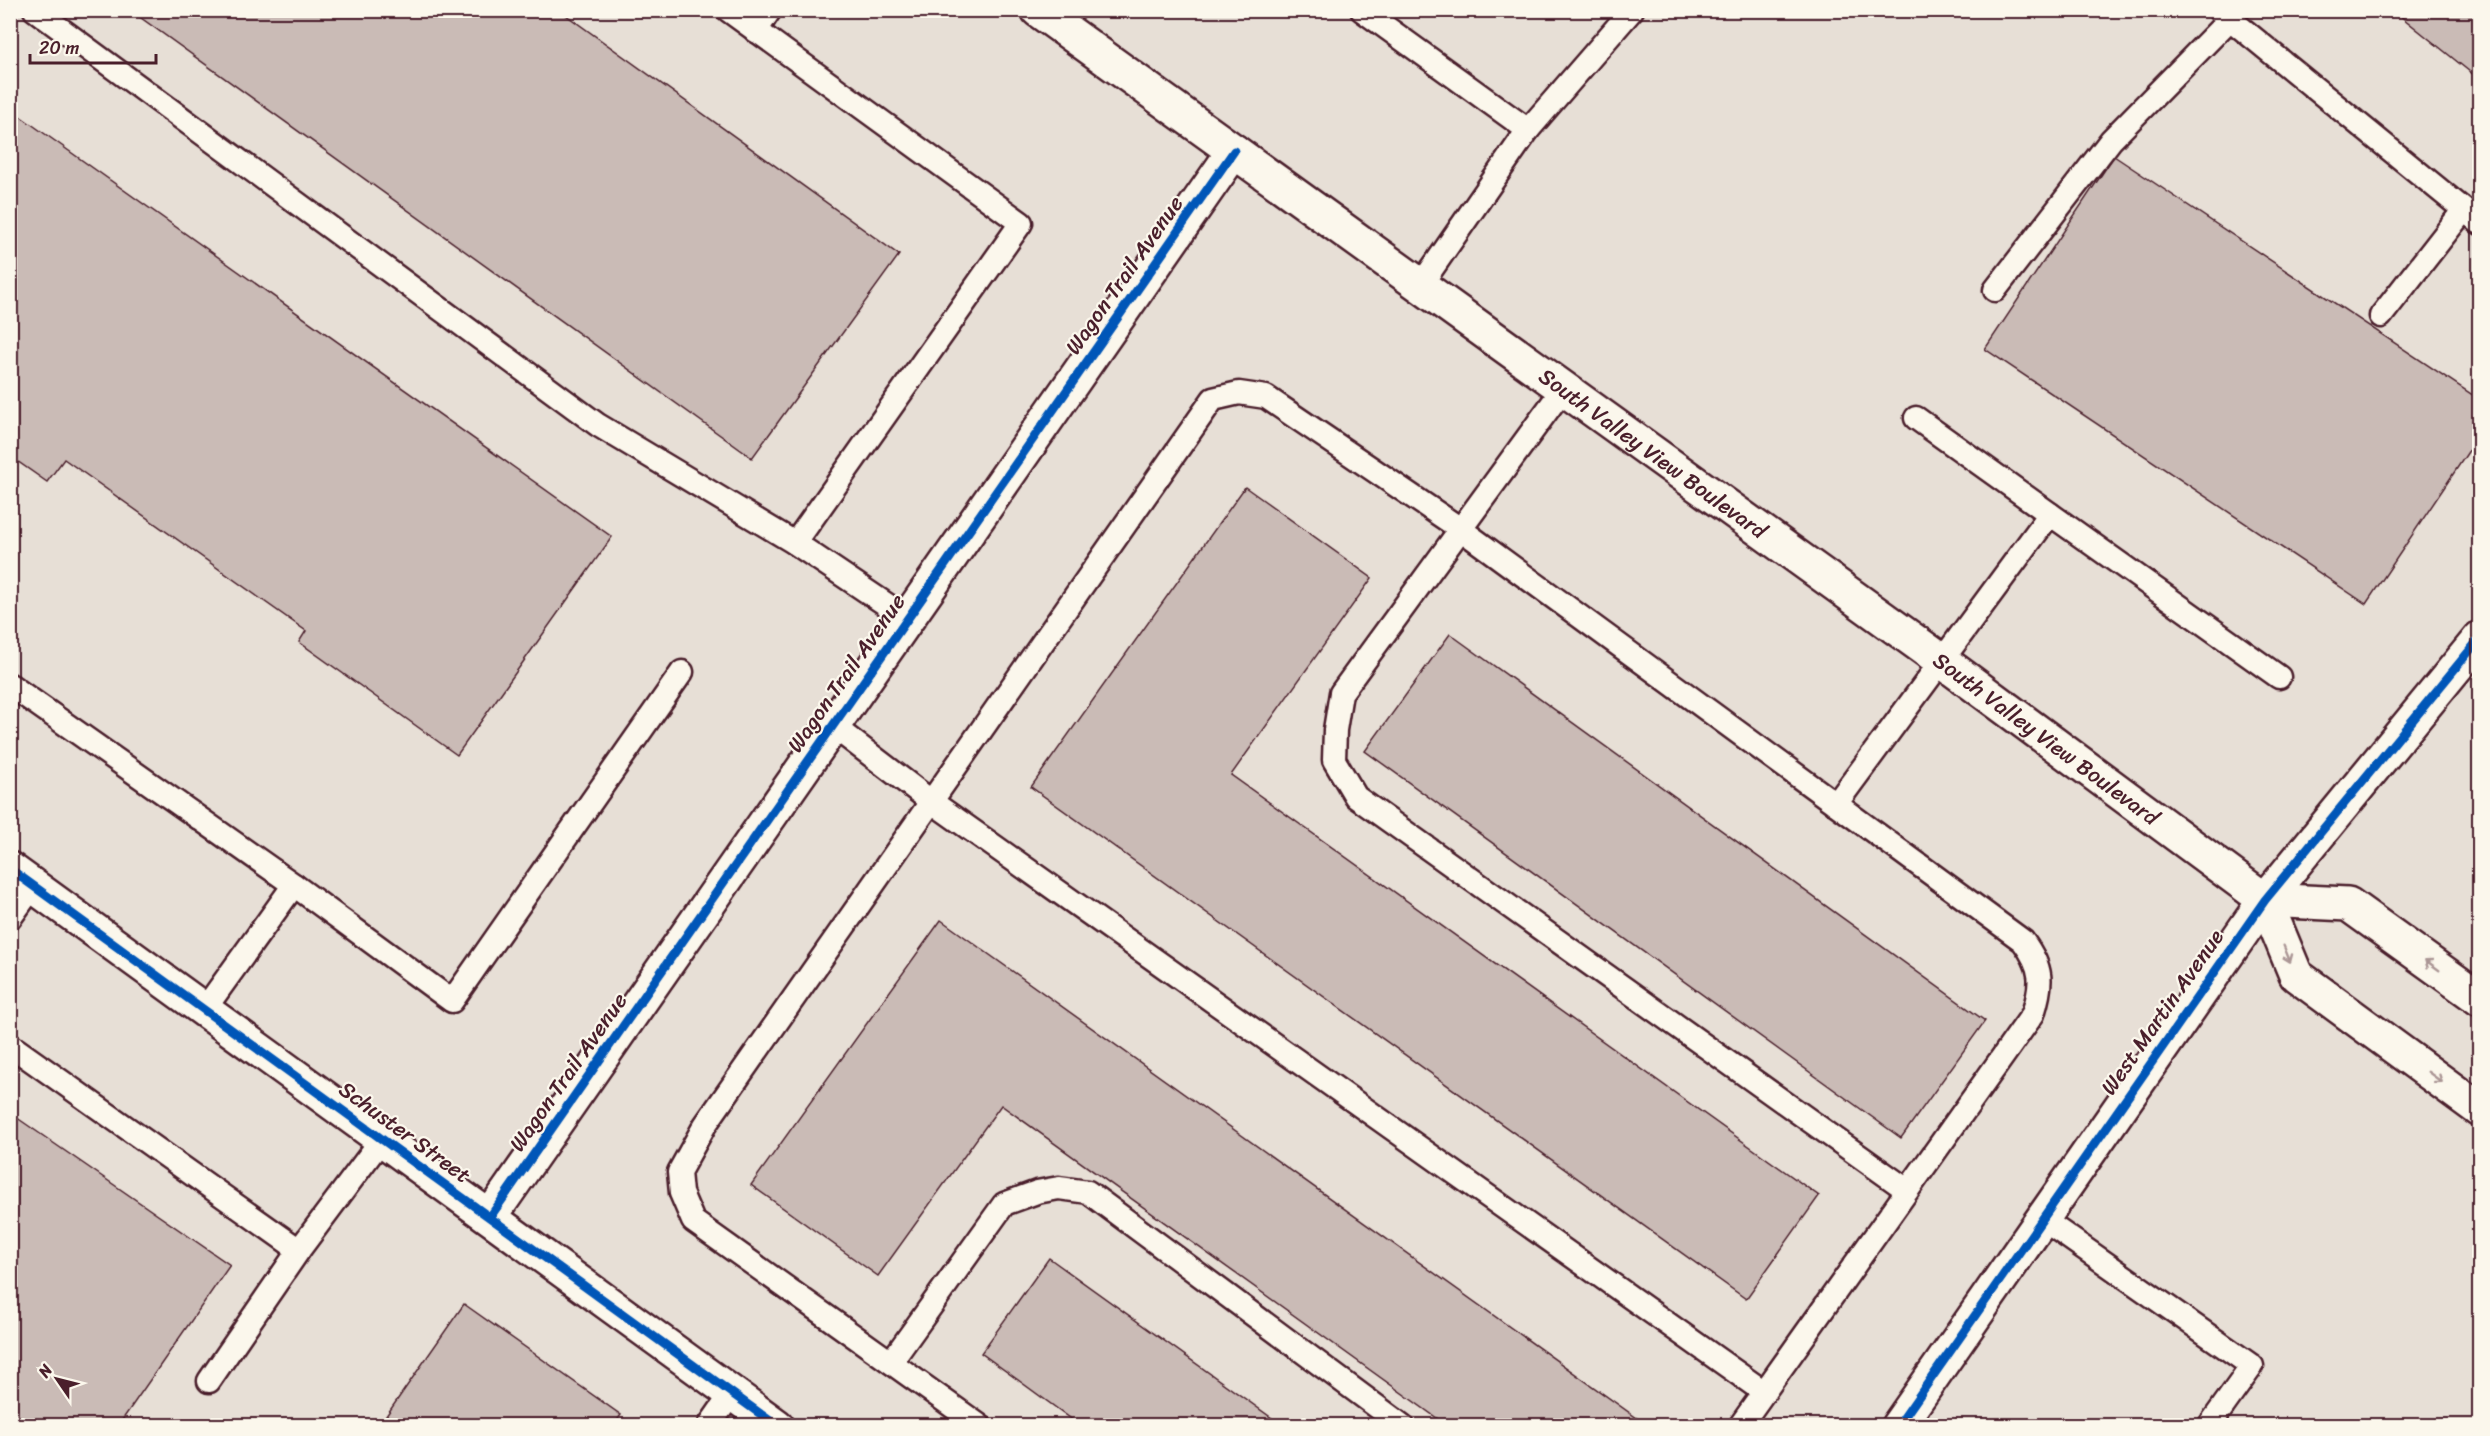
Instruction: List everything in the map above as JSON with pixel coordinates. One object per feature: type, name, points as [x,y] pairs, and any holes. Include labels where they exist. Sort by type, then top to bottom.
[{"type":"street","name":"South Valley View Boulevard","points":[[1038,10],[1942,661],[2265,900]]},
{"type":"street","name":"Wagon Trail Avenue","points":[[490,1217],[1234,151]]},
{"type":"street","name":"West Martin Avenue","points":[[1898,1425],[2265,900],[2480,638]]},
{"type":"street","name":"Schuster Street","points":[[22,878],[777,1425]]},
{"type":"street","points":[[2480,999],[2348,904],[2265,900],[2296,975],[2480,1110]]},
{"type":"lane","points":[[35,10],[598,425],[795,543],[908,619]]},
{"type":"lane","points":[[728,10],[1021,223],[795,543]]},
{"type":"lane","points":[[756,31],[770,10]]},
{"type":"lane","points":[[1362,10],[1528,130]]},
{"type":"lane","points":[[1420,286],[1528,130],[1632,10]]},
{"type":"lane","points":[[1995,290],[2111,140],[2225,15],[2471,217],[2381,316]]},
{"type":"lane","points":[[1563,389],[1459,528],[1341,693],[1335,730],[1334,760],[1356,797],[1907,1190]]},
{"type":"lane","points":[[980,1425],[693,1221],[681,1193],[679,1172],[705,1125],[1213,399],[1239,393],[1266,397],[1459,528],[2023,941],[2036,960],[2041,991],[2033,1014],[1740,1425]]},
{"type":"lane","points":[[1916,418],[2279,677]]},
{"type":"lane","points":[[1836,804],[2050,514]]},
{"type":"lane","points":[[10,685],[294,885],[452,1001],[682,672]]},
{"type":"lane","points":[[833,726],[932,802],[1764,1392]]},
{"type":"lane","points":[[10,918],[22,878]]},
{"type":"lane","points":[[204,1011],[294,885]]},
{"type":"lane","points":[[10,1045],[299,1250]]},
{"type":"lane","points":[[208,1381],[299,1250],[382,1139]]},
{"type":"lane","points":[[891,1362],[1004,1204],[1037,1192],[1059,1188],[1088,1192],[1403,1425]]},
{"type":"lane","points":[[2041,1218],[2252,1366],[2209,1425]]},
{"type":"lane","points":[[709,1425],[732,1393]]},
{"type":"shaded area","points":[[11,11],[2479,11],[2479,1425],[11,1425]]},
{"type":"building","points":[[130,10],[559,10],[899,255],[752,458]]},
{"type":"building","points":[[2393,10],[2480,10],[2480,80]]},
{"type":"building","points":[[10,109],[612,537],[457,755],[299,642],[306,631],[64,459],[47,482],[10,456]]},
{"type":"building","points":[[2114,156],[2480,400],[2480,434],[2366,604],[1985,349]]},
{"type":"building","points":[[1245,487],[1372,578],[1231,775],[1819,1196],[1746,1299],[1031,787]]},
{"type":"building","points":[[1450,634],[1985,1021],[1901,1138],[1365,751]]},
{"type":"building","points":[[941,920],[1648,1426],[1448,1426],[1001,1105],[878,1276],[751,1185]]},
{"type":"building","points":[[10,1113],[230,1265],[118,1426],[10,1426]]},
{"type":"building","points":[[1049,1258],[1283,1426],[1081,1426],[981,1353]]},
{"type":"building","points":[[464,1304],[621,1415],[613,1426],[379,1426]]},
{"type":"cycle path","points":[[490,1217],[1234,151]]},
{"type":"cycle path","points":[[1898,1426],[2265,900],[2480,638]]},
{"type":"cycle path","points":[[10,869],[777,1426]]}]
